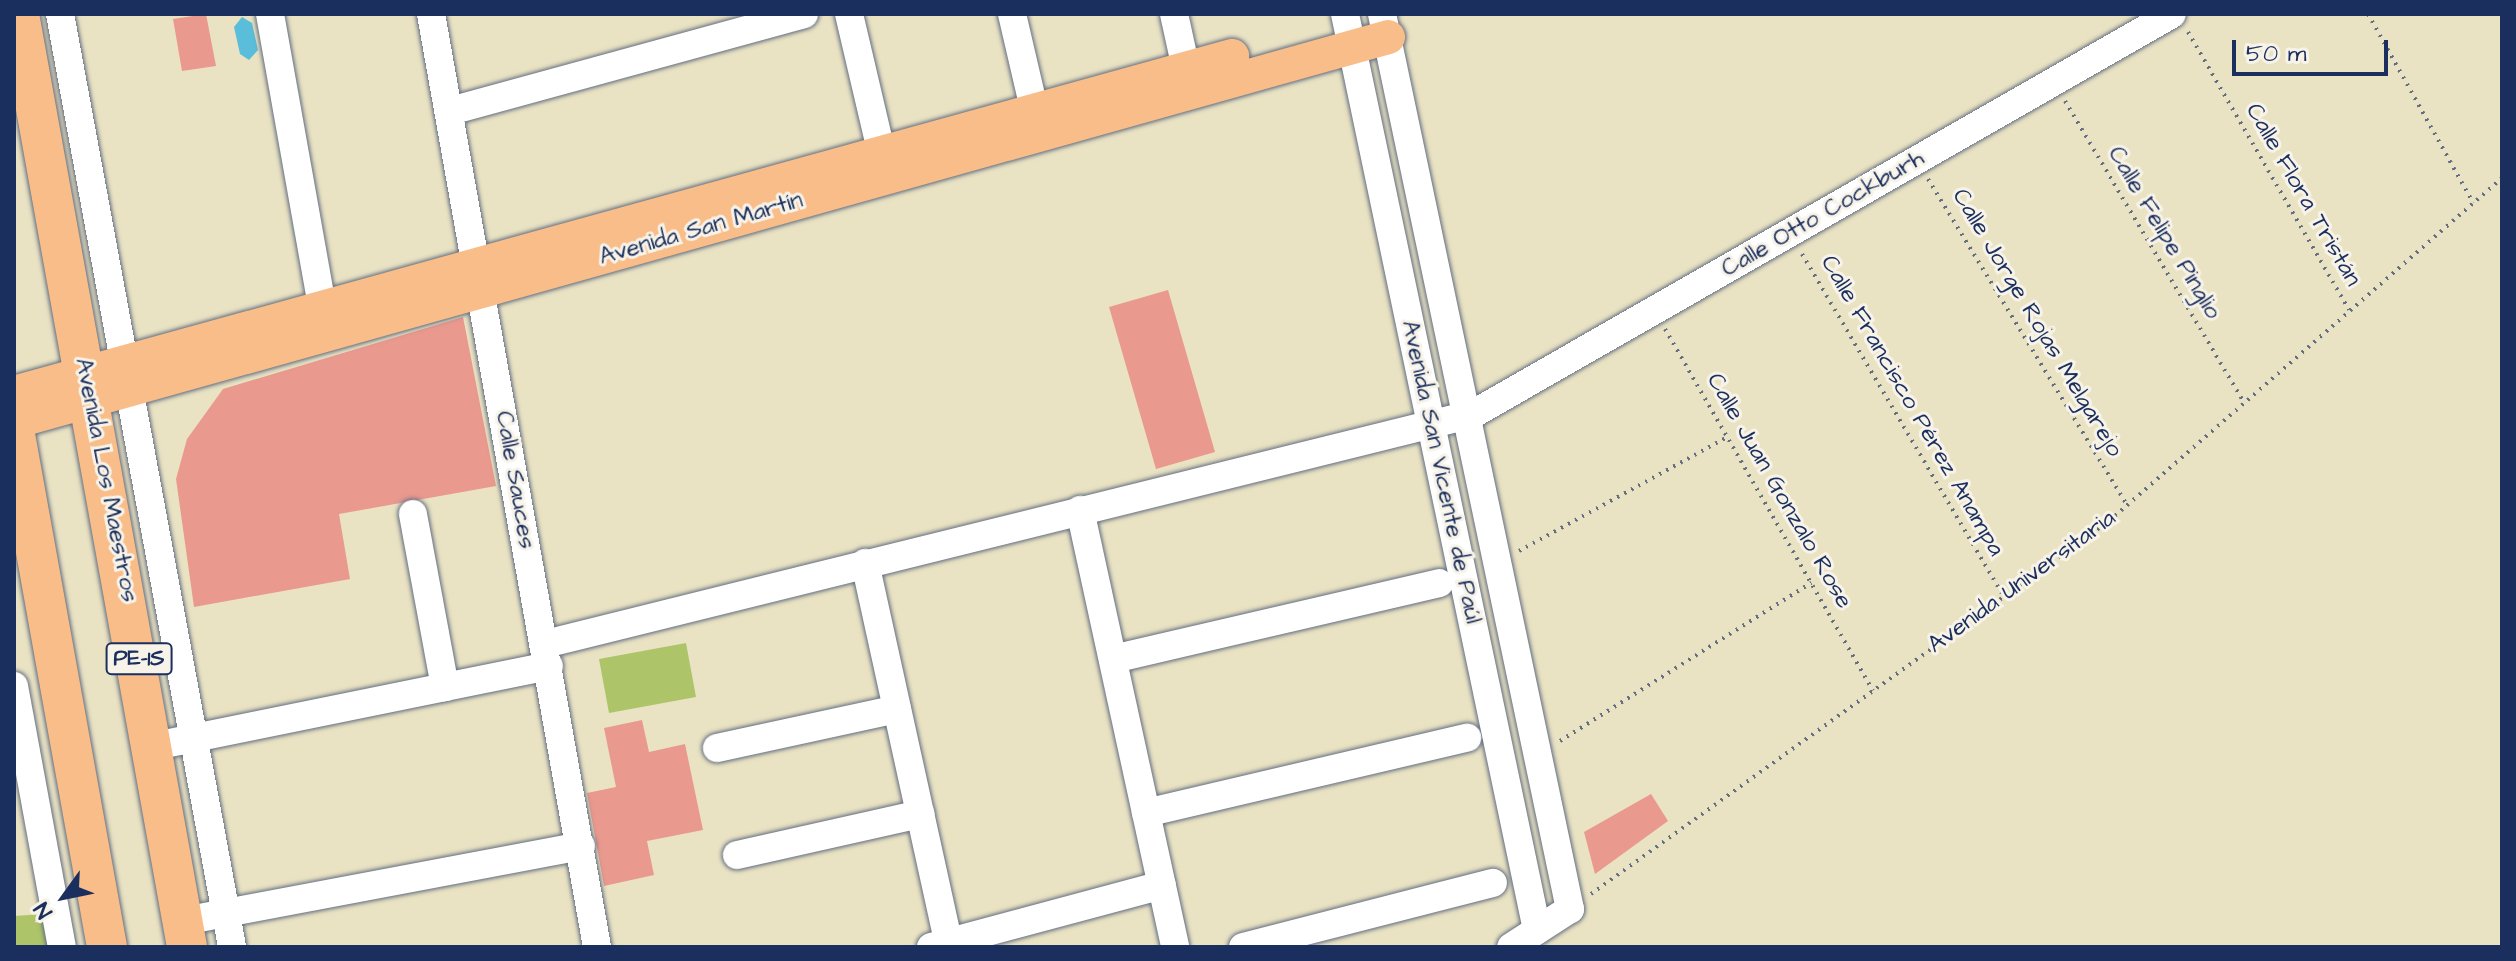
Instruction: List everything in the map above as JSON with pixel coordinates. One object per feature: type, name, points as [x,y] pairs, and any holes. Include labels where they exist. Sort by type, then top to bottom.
[{"type":"highway","name":"Avenida Los Maestros","points":[[19,14],[155,746],[185,934]]},
{"type":"highway","points":[[15,435],[107,947]]},
{"type":"main road","name":"Avenida San Martín","points":[[14,393],[88,386],[1189,80],[1348,29],[1384,22]]},
{"type":"main road","name":"Avenida San Martín","points":[[15,435],[88,386]]},
{"type":"street","points":[[60,14],[130,373],[229,912],[232,947]]},
{"type":"street","points":[[270,14],[324,320]]},
{"type":"street","name":"Calle Sauces","points":[[431,14],[597,947]]},
{"type":"street","points":[[450,111],[804,14]]},
{"type":"street","points":[[849,14],[884,164]]},
{"type":"street","points":[[1012,14],[1037,122]]},
{"type":"street","points":[[1174,14],[1189,80]]},
{"type":"street","name":"Calle Otto Cockburh","points":[[155,746],[445,687],[865,563],[1473,414],[2053,82],[2179,21]]},
{"type":"street","name":"Avenida San Vicente de Paúl","points":[[1384,22],[1570,909]]},
{"type":"street","name":"Avenida San Vicente de Paúl","points":[[1348,29],[1537,930]]},
{"type":"street","points":[[1080,510],[1175,947]]},
{"type":"street","points":[[413,514],[445,687]]},
{"type":"street","points":[[865,563],[920,814],[940,945],[1162,885]]},
{"type":"street","points":[[1113,659],[1439,583]]},
{"type":"street","points":[[14,686],[62,947]]},
{"type":"street","points":[[717,748],[897,709]]},
{"type":"street","points":[[1146,813],[1467,738]]},
{"type":"street","points":[[737,855],[920,814]]},
{"type":"street","points":[[185,934],[229,912],[581,846]]},
{"type":"street","points":[[1243,947],[1493,883]]},
{"type":"street","points":[[1511,947],[1570,909]]},
{"type":"path","points":[[2368,14],[2473,203]]},
{"type":"path","name":"Calle Flora Tristán","points":[[2179,21],[2349,310]]},
{"type":"path","name":"Calle Felipe Pinglio","points":[[2053,82],[2244,403]]},
{"type":"path","name":"Calle Jorge Rojas Melgarejo","points":[[1917,160],[2127,505]]},
{"type":"path","name":"Avenida Universitaria","points":[[1570,909],[2127,505],[2502,178]]},
{"type":"path","name":"Calle Francisco Pérez Anampa","points":[[1790,233],[2004,597]]},
{"type":"path","name":"Calle Juan Gonzalo Rose","points":[[1654,310],[1873,690]]},
{"type":"path","points":[[1497,563],[1727,437]]},
{"type":"path","points":[[1538,755],[1811,583]]},
{"type":"green space","points":[[686,643],[696,697],[609,713],[599,659]]},
{"type":"green space","points":[[44,914],[50,947],[14,947],[14,916]]},
{"type":"water","points":[[242,17],[252,23],[258,50],[249,60],[240,54],[234,27]]},
{"type":"building","points":[[206,14],[216,66],[182,71],[173,19]]},
{"type":"building","points":[[1168,290],[1215,452],[1156,469],[1109,307]]},
{"type":"building","points":[[463,317],[496,486],[339,514],[350,579],[194,607],[176,479],[187,439],[223,389]]},
{"type":"building","points":[[642,720],[649,752],[685,744],[703,830],[647,841],[654,875],[604,886],[587,793],[616,787],[604,728]]},
{"type":"building","points":[[1651,794],[1668,821],[1595,874],[1584,832]]}]
